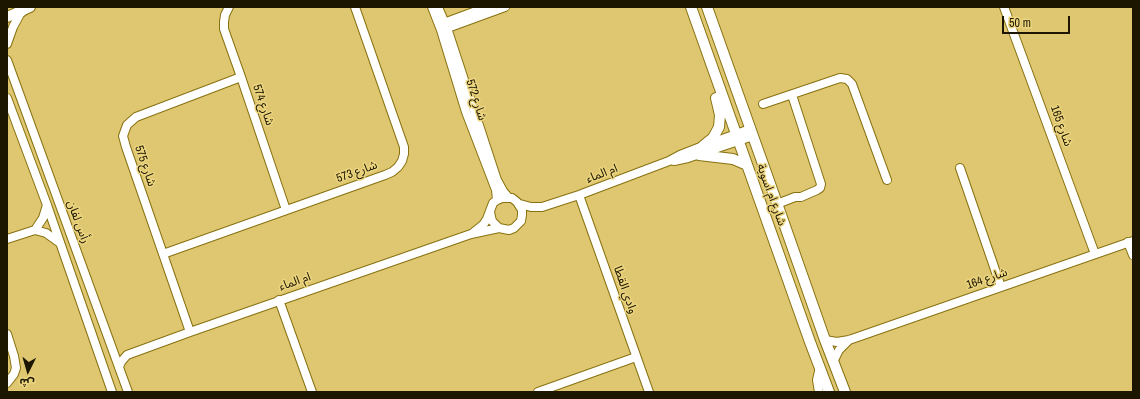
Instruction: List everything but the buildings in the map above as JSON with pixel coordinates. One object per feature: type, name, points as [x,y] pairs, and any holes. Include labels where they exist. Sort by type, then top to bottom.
[{"type":"street","name":"شارع 574","points":[[229,7],[225,15],[224,29],[286,210]]},
{"type":"street","name":"شارع 573","points":[[163,254],[385,175],[398,167],[402,161],[404,147],[355,7]]},
{"type":"street","name":"شارع 572","points":[[432,7],[443,27],[497,180],[508,198]]},
{"type":"street","name":"شارع 572","points":[[438,7],[466,112],[496,190],[497,200]]},
{"type":"street","points":[[443,27],[487,7]]},
{"type":"street","points":[[443,27],[505,7]]},
{"type":"street","name":"شارع ام اسوية","points":[[690,7],[829,392]]},
{"type":"street","name":"شارع ام اسوية","points":[[707,7],[825,340],[845,392]]},
{"type":"street","name":"شارع 165","points":[[1004,7],[1095,254]]},
{"type":"street","points":[[7,17],[28,8]]},
{"type":"street","points":[[7,44],[12,26],[20,14],[28,8]]},
{"type":"street","name":"رأس لفان","points":[[7,60],[128,392]]},
{"type":"street","points":[[713,70],[713,87],[720,109],[720,121],[716,133],[701,150],[738,160],[747,165]]},
{"type":"street","name":"شارع 575","points":[[190,332],[126,148],[124,136],[125,130],[127,125],[136,117],[241,77]]},
{"type":"street","points":[[763,104],[840,78],[849,80],[852,84],[887,180]]},
{"type":"street","points":[[778,206],[797,201],[801,197],[817,190],[820,188],[821,182],[792,95]]},
{"type":"street","name":"رأس لفان","points":[[7,98],[47,205],[112,392]]},
{"type":"street","name":"ام الماء","points":[[521,221],[542,207],[579,195],[669,161],[683,160],[701,150],[751,132]]},
{"type":"street","points":[[960,168],[1001,287]]},
{"type":"street","name":"وادي القطا","points":[[579,195],[649,392]]},
{"type":"street","points":[[508,198],[515,200],[520,204],[522,210],[521,221],[514,228],[509,230],[499,228],[492,221],[490,212],[497,200],[508,198]]},
{"type":"street","name":"ام الماء","points":[[520,204],[530,207],[542,207]]},
{"type":"street","points":[[35,230],[43,218],[47,205]]},
{"type":"street","name":"ام الماء","points":[[472,234],[483,224],[490,212]]},
{"type":"street","name":"ام الماء","points":[[127,355],[279,300],[472,234],[499,228]]},
{"type":"street","points":[[7,239],[35,230],[46,233],[60,243]]},
{"type":"street","points":[[1131,242],[1133,255]]},
{"type":"street","name":"شارع 164","points":[[825,340],[837,342],[849,340],[1131,242]]},
{"type":"street","points":[[279,300],[312,392]]},
{"type":"street","points":[[7,334],[16,362],[14,374],[7,383]]},
{"type":"street","points":[[833,362],[839,350],[849,340]]},
{"type":"street","points":[[112,347],[127,355],[119,367]]},
{"type":"street","points":[[538,392],[636,357]]},
{"type":"street","points":[[819,392],[817,380],[820,367]]}]
